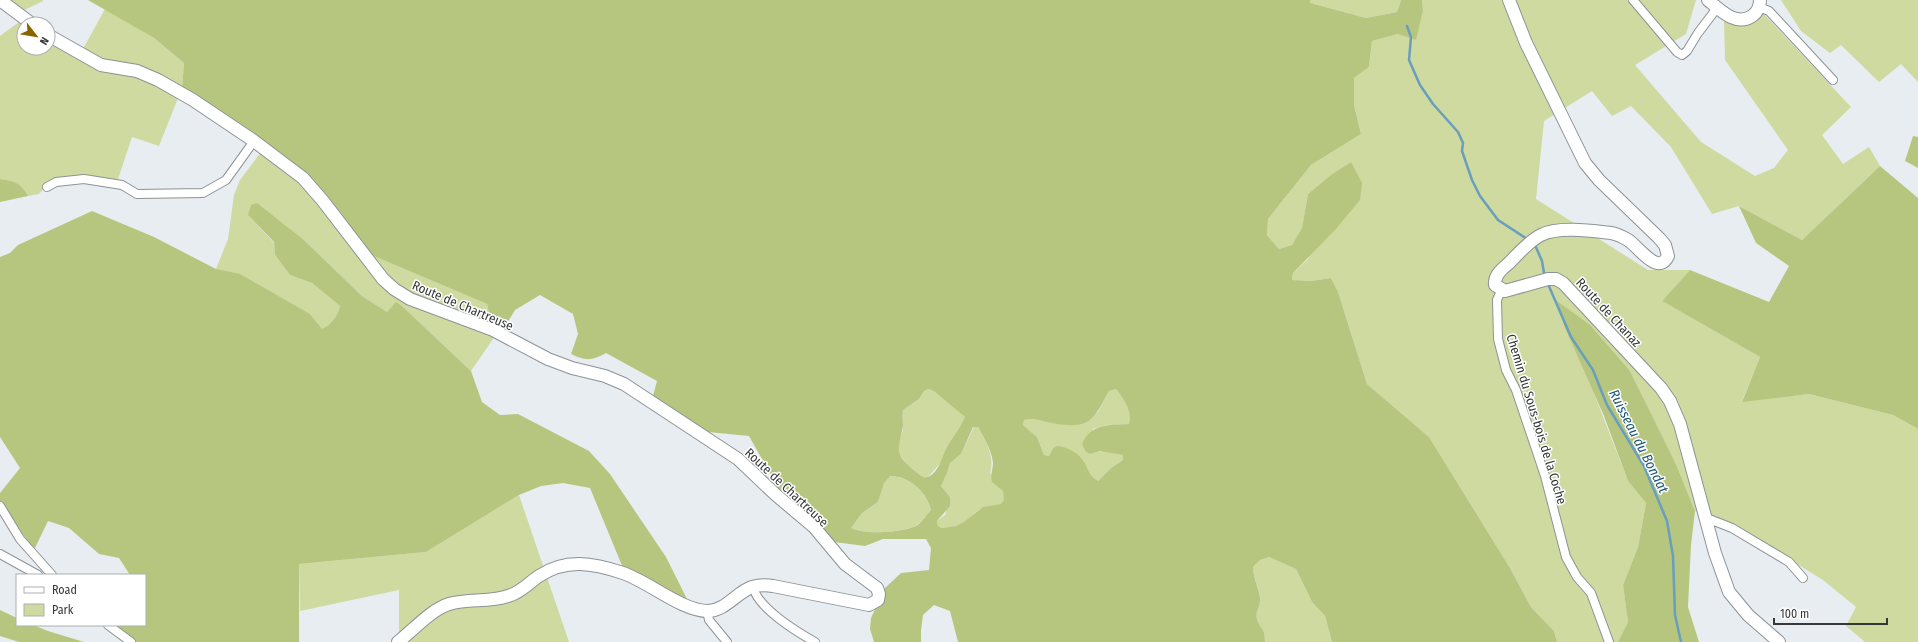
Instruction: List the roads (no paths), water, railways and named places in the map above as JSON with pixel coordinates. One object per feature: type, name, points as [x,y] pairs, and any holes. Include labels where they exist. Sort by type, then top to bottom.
[{"type":"street","points":[[0,0],[21,16]]},
{"type":"street","points":[[1506,291],[1496,285],[1495,281],[1499,272],[1541,235],[1555,231],[1612,233],[1619,235],[1633,244],[1651,261],[1658,263],[1666,260],[1668,256],[1664,245],[1659,238],[1599,180],[1585,163],[1526,43],[1509,0]]},
{"type":"street","points":[[1633,0],[1677,52],[1682,55],[1687,51],[1698,33],[1717,8]]},
{"type":"street","points":[[1708,0],[1733,19],[1740,20],[1753,16],[1760,4],[1769,11],[1833,80]]},
{"type":"street","name":"Route de Chartreuse","points":[[56,40],[101,65],[137,72],[158,80],[193,100],[254,140],[303,178],[324,201],[383,279],[394,289],[410,298],[493,330],[548,359],[572,368],[605,376],[624,384],[738,459],[776,495],[814,527],[845,564],[876,588],[879,596],[875,603],[869,605],[773,586],[753,586]]},
{"type":"street","points":[[48,187],[56,182],[84,179],[122,185],[138,194],[203,193],[226,180],[254,140]]},
{"type":"street","name":"Route de Chanaz","points":[[1506,291],[1548,278],[1556,279],[1562,283],[1661,388],[1670,400],[1680,424],[1714,553],[1729,592],[1736,603],[1778,642]]},
{"type":"street","name":"Chemin du Sous-bois de la Coche","points":[[1506,291],[1500,293],[1497,300],[1498,339],[1506,370],[1516,390],[1544,476],[1566,557],[1578,577],[1591,593],[1609,642]]},
{"type":"street","points":[[0,506],[20,539],[51,574]]},
{"type":"street","points":[[1704,517],[1732,528],[1789,562],[1803,578]]},
{"type":"street","points":[[0,554],[36,574]]},
{"type":"street","points":[[398,642],[443,607],[459,603],[491,600],[511,595],[553,568],[565,564],[582,564],[621,572],[640,580],[687,606],[707,611],[720,607],[753,586],[755,594],[759,600],[775,615],[815,642]]},
{"type":"street","points":[[707,611],[709,620],[727,642]]},
{"type":"street","points":[[109,626],[131,642]]},
{"type":"waterway","name":"Ruisseau du Bondat","points":[[1407,26],[1411,37],[1409,60],[1420,85],[1433,104],[1458,132],[1463,143],[1462,151],[1472,180],[1480,196],[1498,220],[1527,239]]},
{"type":"waterway","name":"Ruisseau du Bondat","points":[[1535,245],[1542,261],[1544,273]]},
{"type":"waterway","name":"Ruisseau du Bondat","points":[[1548,284],[1571,337],[1593,370],[1607,405],[1644,466],[1667,521],[1673,556],[1675,615],[1681,642]]}]
